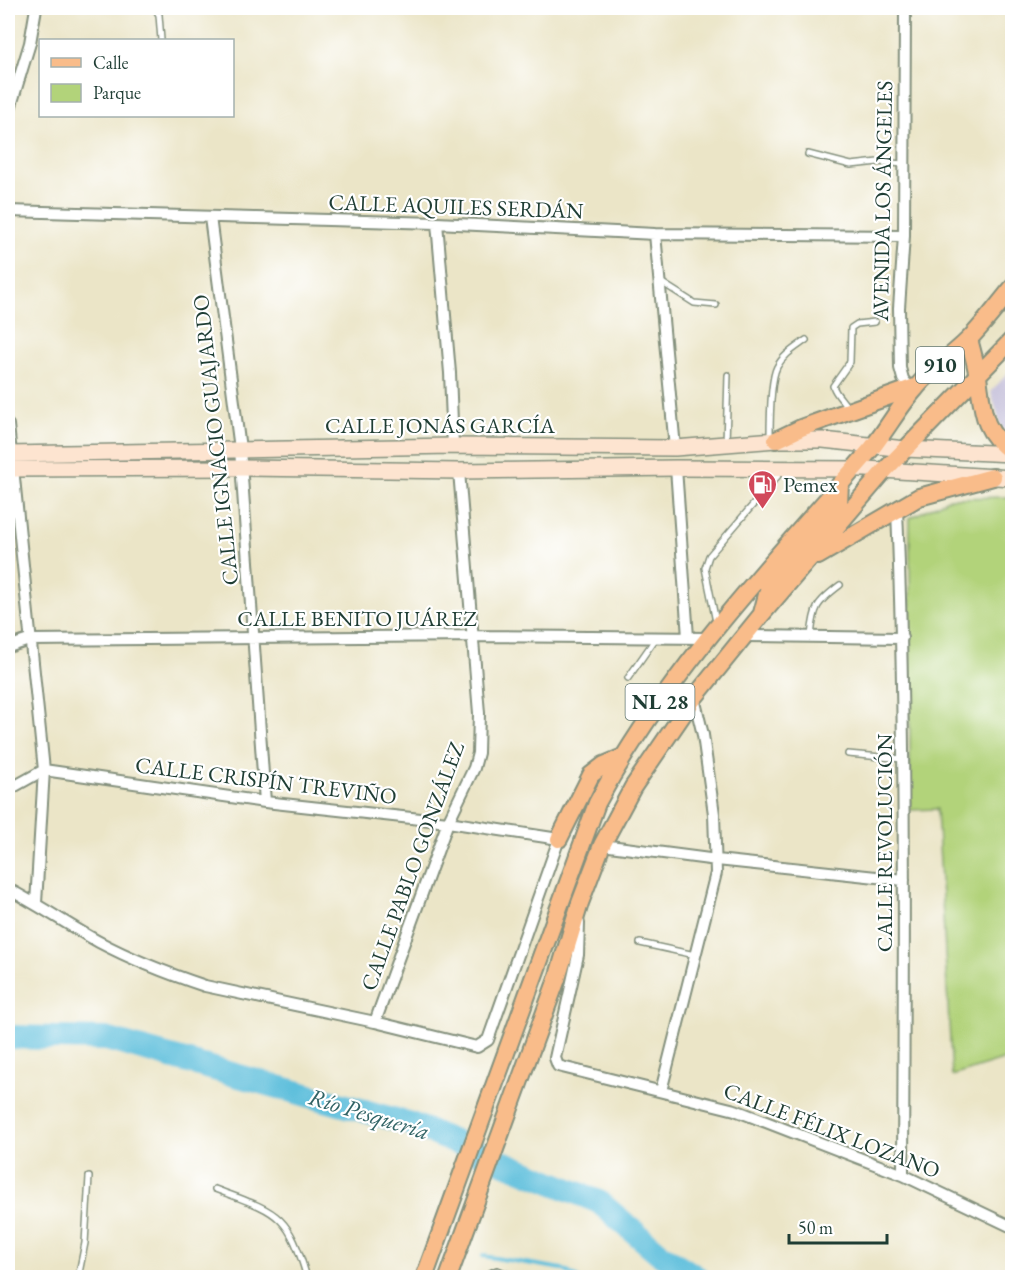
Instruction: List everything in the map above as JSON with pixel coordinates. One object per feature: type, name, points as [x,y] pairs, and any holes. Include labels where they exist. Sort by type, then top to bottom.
[{"type":"main road","name":"910","points":[[873,447],[915,387],[969,339],[1012,288]]},
{"type":"main road","points":[[969,339],[978,376],[982,407],[989,428],[1000,444],[1012,453]]},
{"type":"main road","name":"910","points":[[905,449],[1012,340]]},
{"type":"main road","points":[[773,441],[801,428],[915,387]]},
{"type":"main road","name":"NL 28","points":[[424,1278],[597,803],[623,757],[681,673],[774,558],[873,447]]},
{"type":"main road","name":"NL 28","points":[[448,1278],[557,979],[580,903],[603,844],[633,787],[694,698],[762,614],[905,449]]},
{"type":"main road","points":[[807,562],[929,494],[993,477]]},
{"type":"main road","points":[[762,614],[770,583],[839,504],[840,484]]},
{"type":"main road","points":[[694,698],[691,673],[710,636]]},
{"type":"main road","points":[[559,839],[591,775],[604,765],[623,757]]},
{"type":"street","points":[[8,115],[30,43],[36,8]]},
{"type":"street","name":"AVENIDA LOS ÁNGELES","points":[[905,8],[904,236],[899,308],[900,368],[903,379],[907,384],[915,387]]},
{"type":"street","name":"CALLE AQUILES SERDÁN","points":[[8,211],[437,223],[655,234],[904,236]]},
{"type":"street","name":"CALLE IGNACIO GUAJARDO","points":[[210,217],[242,468],[265,802]]},
{"type":"street","points":[[437,223],[450,373],[453,446]]},
{"type":"street","points":[[655,234],[675,448]]},
{"type":"street","points":[[8,425],[44,770],[36,903]]},
{"type":"street","name":"CALLE JONÁS GARCÍA","points":[[10,461],[240,449],[453,446],[675,448],[824,440],[873,447],[1012,453]]},
{"type":"street","name":"CALLE JONÁS GARCÍA","points":[[10,461],[242,468],[459,471],[676,468],[851,469],[1012,478]]},
{"type":"street","points":[[676,468],[688,637]]},
{"type":"street","name":"CALLE PABLO GONZÁLEZ","points":[[375,1022],[448,822],[474,768],[478,753],[479,713],[474,636],[459,471]]},
{"type":"street","name":"CALLE REVOLUCIÓN","points":[[897,510],[902,638],[903,1175]]},
{"type":"street","name":"CALLE BENITO JUÁREZ","points":[[8,647],[29,640],[710,636]]},
{"type":"street","points":[[746,636],[902,638]]},
{"type":"street","points":[[661,1091],[716,873],[714,814],[708,767],[694,698]]},
{"type":"street","points":[[8,789],[44,770]]},
{"type":"street","name":"CALLE CRISPÍN TREVIÑO","points":[[44,770],[265,802],[448,822],[559,839]]},
{"type":"street","points":[[8,889],[106,945],[205,986],[375,1022],[472,1046],[481,1046],[488,1040],[559,839]]},
{"type":"street","points":[[603,844],[717,860],[904,880]]},
{"type":"street","name":"CALLE FÉLIX LOZANO","points":[[580,903],[578,955],[555,1058],[558,1066],[735,1110],[903,1175],[1012,1227]]},
{"type":"street","points":[[486,1278],[491,1274],[507,1276]]},
{"type":"lane","points":[[155,8],[159,15],[161,39]]},
{"type":"lane","points":[[808,154],[851,165],[878,162],[904,164]]},
{"type":"lane","points":[[659,282],[694,303],[716,305]]},
{"type":"lane","points":[[849,410],[837,397],[833,386],[850,362],[851,328],[857,324],[875,322]]},
{"type":"lane","points":[[773,441],[770,408],[777,367],[790,352],[806,340]]},
{"type":"lane","points":[[726,445],[728,375]]},
{"type":"lane","points":[[710,636],[705,568],[709,556],[783,470]]},
{"type":"lane","points":[[811,636],[814,612],[824,597],[840,585]]},
{"type":"lane","points":[[628,678],[656,638]]},
{"type":"lane","points":[[848,754],[903,759]]},
{"type":"lane","points":[[640,943],[695,955]]},
{"type":"lane","points":[[78,1278],[85,1243],[89,1177]]},
{"type":"lane","points":[[215,1189],[274,1213],[284,1222],[293,1238],[307,1278]]},
{"type":"shaded area","points":[[1012,368],[1012,430],[1002,430],[991,392]]},
{"type":"green space","points":[[1012,497],[1012,1057],[952,1076],[937,809],[910,810],[910,518],[950,498]]},
{"type":"waterway","name":"Río Pesquería","points":[[8,1037],[106,1039],[411,1124],[599,1202],[659,1253],[698,1278]]},
{"type":"waterway","points":[[483,1256],[562,1269],[578,1278]]},
{"type":"place","name":"Pemex","points":[[762,510]]}]
